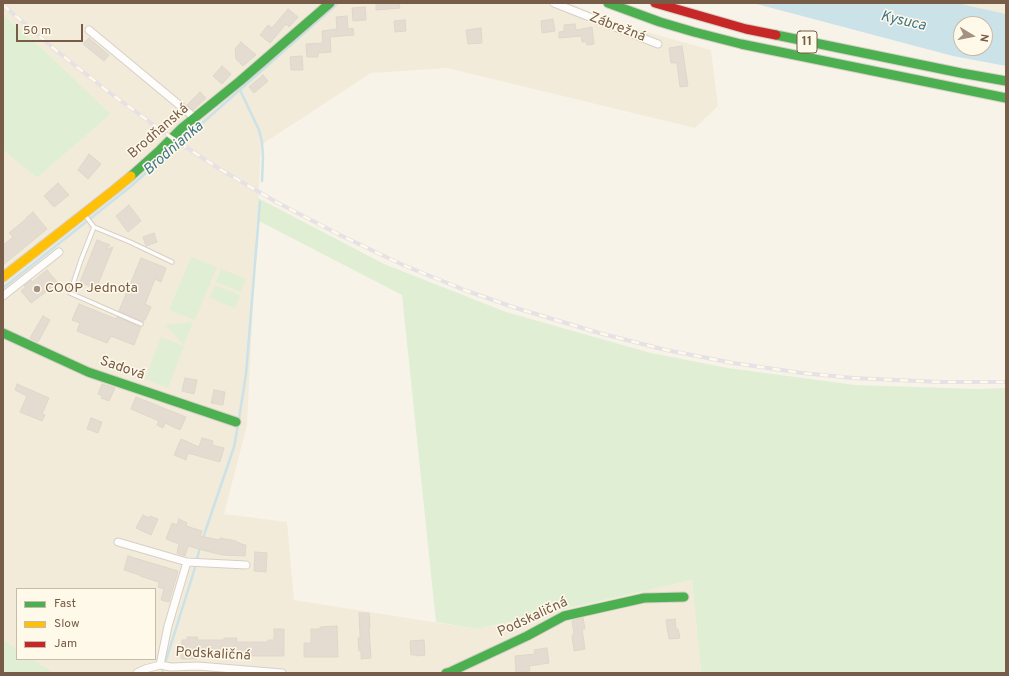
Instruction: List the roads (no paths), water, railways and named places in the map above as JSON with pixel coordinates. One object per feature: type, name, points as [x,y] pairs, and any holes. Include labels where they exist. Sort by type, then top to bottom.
[{"type":"street","name":"Brodňanská","points":[[3,277],[114,190],[160,150],[182,128],[240,81],[330,3]]},
{"type":"street","name":"Zábrežná","points":[[554,3],[658,44]]},
{"type":"street","name":"11","points":[[608,3],[660,22],[741,44],[1006,98]]},
{"type":"street","name":"11","points":[[655,3],[746,29],[1006,81]]},
{"type":"street","points":[[89,30],[195,118]]},
{"type":"street","points":[[3,296],[59,252]]},
{"type":"street","name":"Sadová","points":[[3,333],[88,372],[236,422]]},
{"type":"street","points":[[118,542],[193,562],[246,565]]},
{"type":"street","points":[[166,667],[168,626],[193,562]]},
{"type":"street","name":"Podskaličná","points":[[446,673],[527,636],[564,616],[644,598],[684,597]]},
{"type":"street","name":"Podskaličná","points":[[137,673],[145,669],[198,666],[282,673]]},
{"type":"lane","points":[[84,215],[94,227],[172,262]]},
{"type":"lane","points":[[94,227],[70,293],[141,324]]},
{"type":"water","name":"Kysuca","points":[[753,3],[957,3],[1006,14],[1006,66],[953,56]]},
{"type":"waterway","name":"Brodnianka","points":[[3,288],[130,187],[338,3]]},
{"type":"waterway","points":[[240,90],[259,130],[262,142],[262,181]]},
{"type":"waterway","points":[[203,538],[234,447],[238,425],[246,374],[260,202]]},
{"type":"waterway","points":[[162,673],[200,547]]},
{"type":"railway","points":[[3,5],[58,52],[110,93],[172,138],[218,168],[278,203],[340,235],[403,265],[467,291],[516,308],[599,333],[666,350],[733,363],[802,373],[853,378],[940,382],[1006,382]]},
{"type":"place","name":"COOP Jednota","points":[[37,289]]}]
